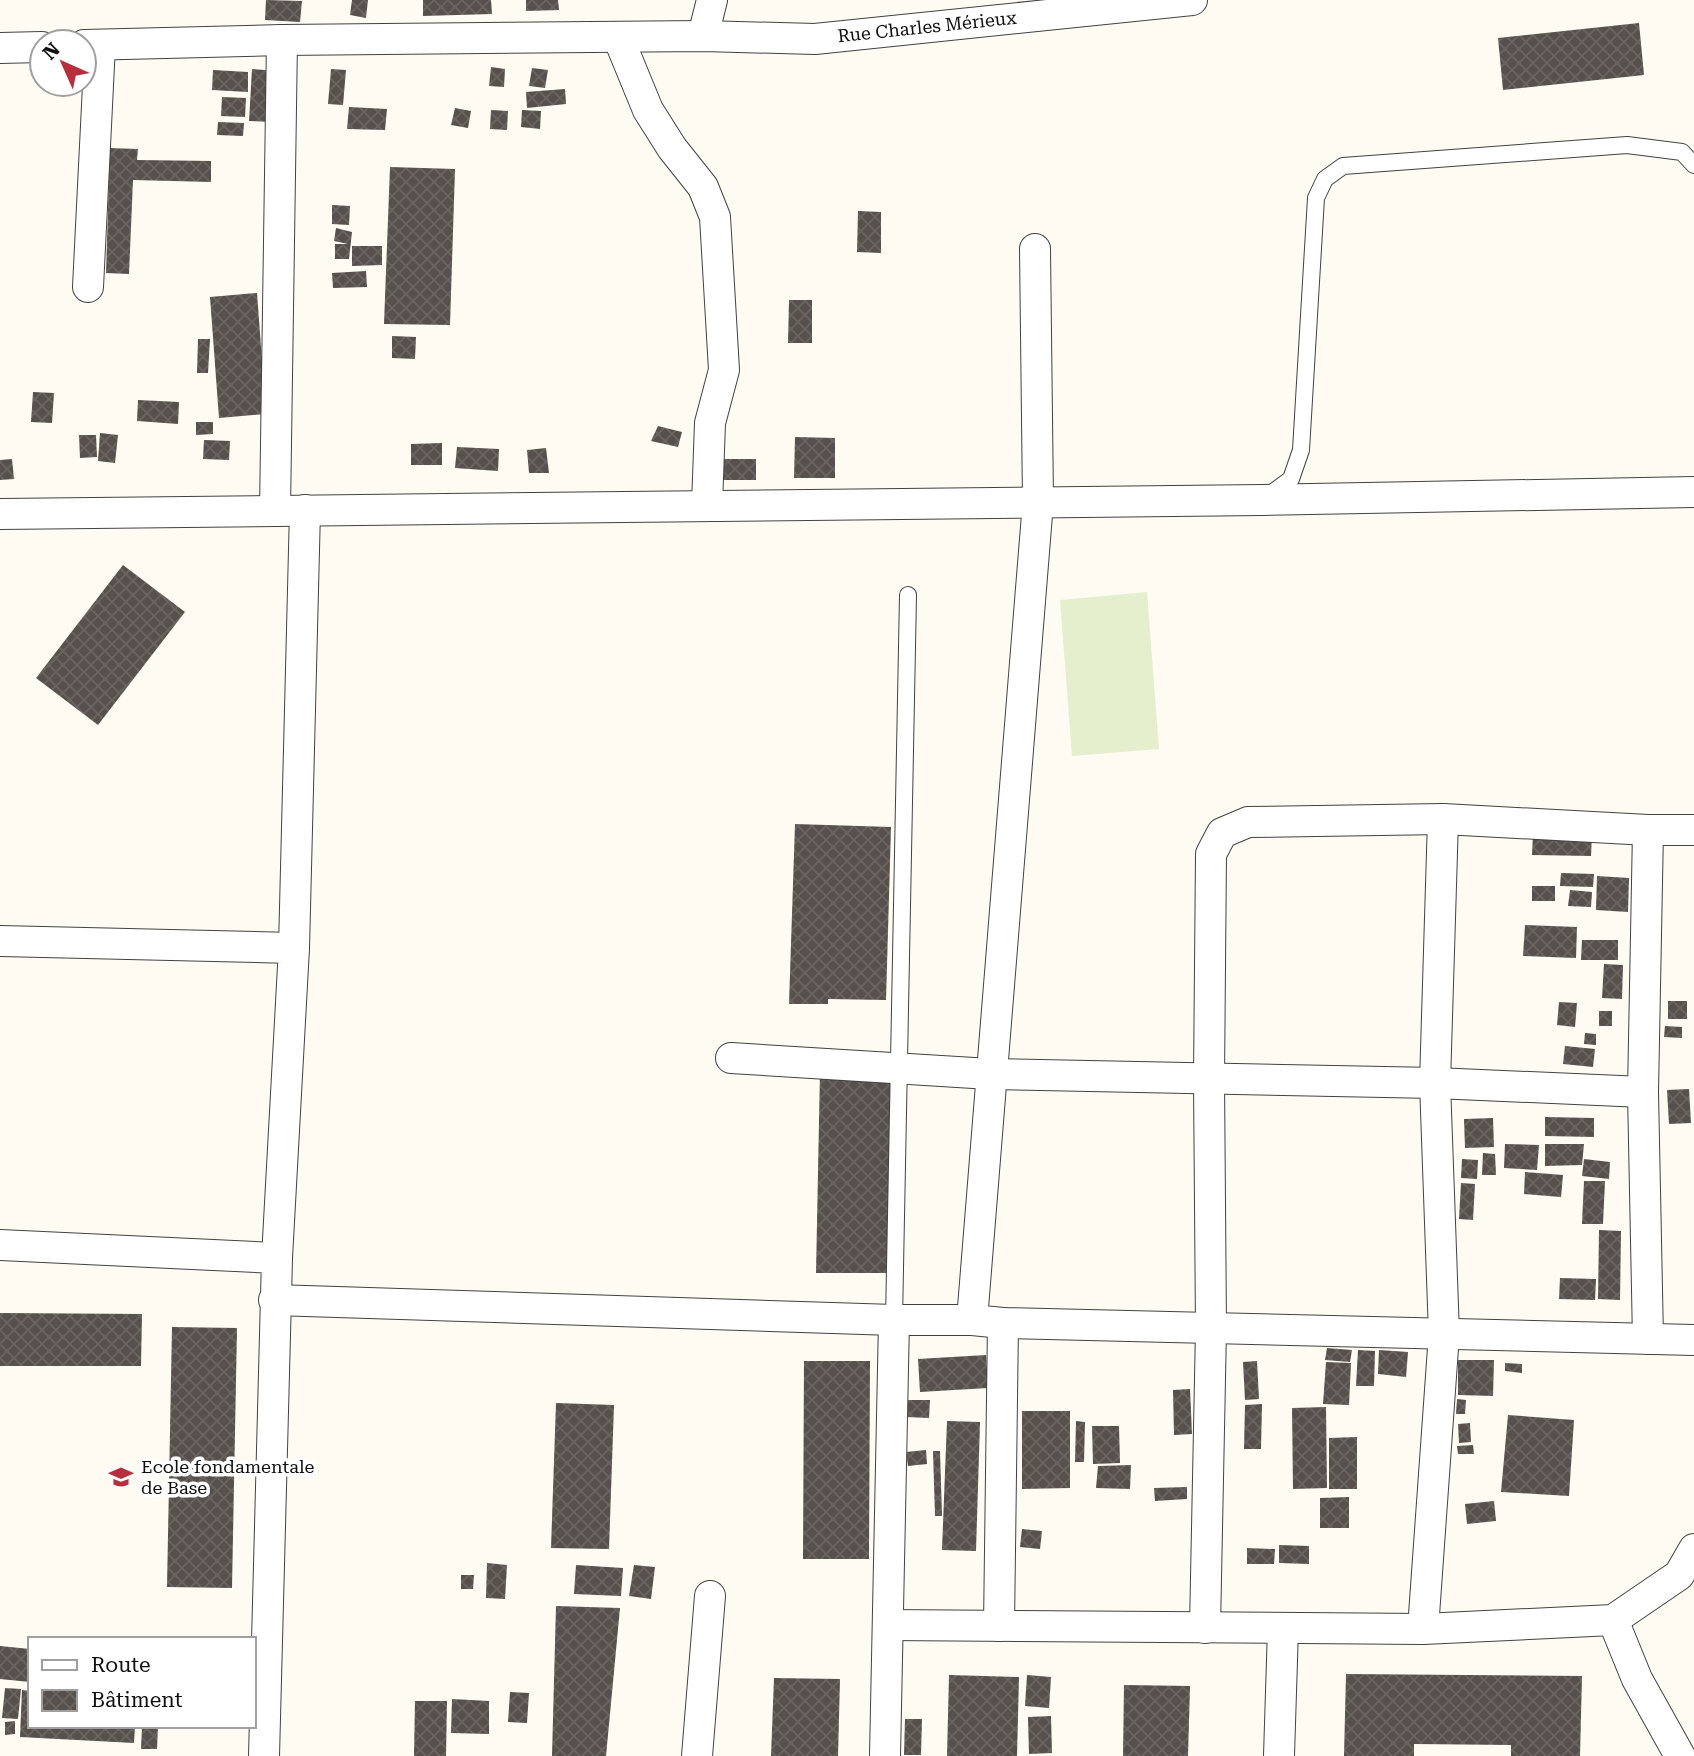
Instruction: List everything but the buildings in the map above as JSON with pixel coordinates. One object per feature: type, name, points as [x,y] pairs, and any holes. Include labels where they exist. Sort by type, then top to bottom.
[{"type":"street","points":[[703,36],[712,0]]},
{"type":"street","name":"Rue Charles Mérieux","points":[[98,45],[282,40],[703,36],[815,39],[1192,0]]},
{"type":"street","points":[[618,37],[648,110],[672,148],[703,187],[715,217],[724,370],[710,423],[707,505]]},
{"type":"street","points":[[275,511],[282,40]]},
{"type":"street","points":[[0,48],[28,47]]},
{"type":"street","points":[[88,287],[91,98]]},
{"type":"street","points":[[972,1320],[1038,502],[1035,249]]},
{"type":"street","points":[[0,514],[1263,500],[1694,492]]},
{"type":"street","points":[[264,1756],[274,1300],[294,948],[305,510]]},
{"type":"street","points":[[1423,1629],[1444,1334],[1435,1083],[1443,819]]},
{"type":"street","points":[[1205,1628],[1212,1329],[1209,1079],[1211,854],[1222,833],[1248,822],[1443,819],[1694,830]]},
{"type":"street","points":[[1648,830],[1643,1092],[1648,1339]]},
{"type":"street","points":[[0,941],[294,948]]},
{"type":"street","points":[[731,1058],[990,1074],[1435,1083],[1643,1092]]},
{"type":"street","points":[[0,1245],[277,1258]]},
{"type":"street","points":[[274,1300],[1212,1329],[1694,1340]]},
{"type":"street","points":[[885,1756],[894,1320]]},
{"type":"street","points":[[999,1626],[1003,1323]]},
{"type":"street","points":[[888,1625],[1423,1629],[1613,1620],[1679,1575],[1694,1549]]},
{"type":"street","points":[[697,1756],[710,1596]]},
{"type":"street","points":[[1613,1620],[1637,1679],[1680,1756]]},
{"type":"street","points":[[1279,1756],[1283,1628]]},
{"type":"lane","points":[[1263,500],[1291,479],[1301,450],[1316,198],[1325,179],[1343,166],[1627,145],[1682,152],[1694,165]]},
{"type":"lane","points":[[894,1320],[908,595]]},
{"type":"green space","points":[[1147,592],[1159,749],[1072,756],[1060,600]]},
{"type":"place","name":"Ecole fondamentale de Base","points":[[121,1477]]}]
